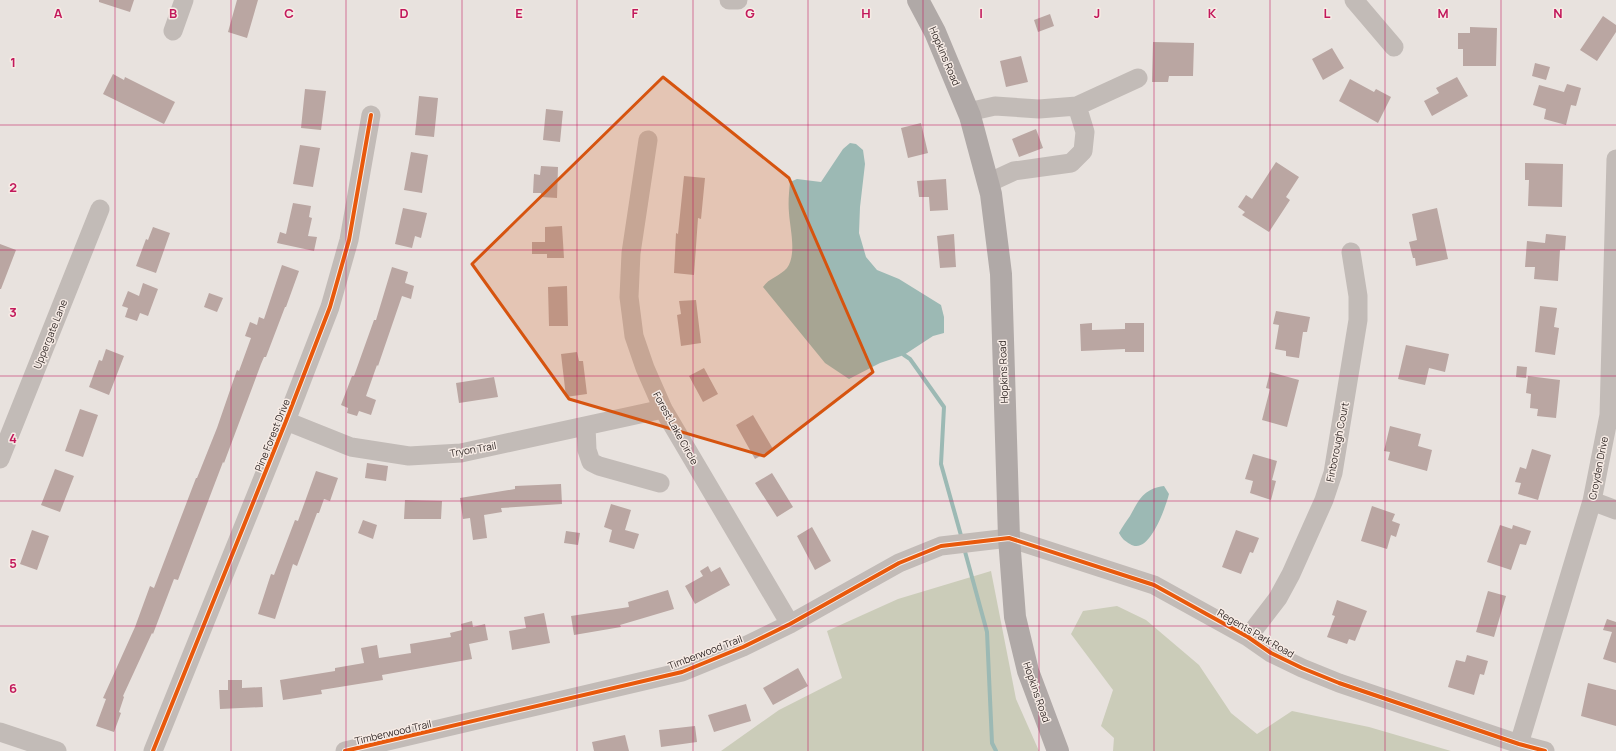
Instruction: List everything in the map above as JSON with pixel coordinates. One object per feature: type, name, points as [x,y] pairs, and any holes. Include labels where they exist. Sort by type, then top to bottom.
[{"type":"main road","name":"Hopkins Road","points":[[918,0],[935,32],[968,112],[991,194],[1000,274],[1009,538],[1016,617],[1026,663],[1058,751]]},
{"type":"street","points":[[173,30],[184,0]]},
{"type":"street","points":[[729,0],[738,0]]},
{"type":"street","points":[[1354,0],[1394,47]]},
{"type":"street","points":[[968,112],[995,106],[1039,109],[1077,106],[1138,78]]},
{"type":"street","points":[[988,183],[1014,171],[1071,163],[1083,152],[1085,132],[1077,106]]},
{"type":"street","name":"Pine Forest Drive","points":[[153,751],[286,421],[330,307],[349,240],[371,115]]},
{"type":"street","name":"Forest Lake Circle","points":[[648,140],[631,253],[628,297],[634,336],[645,368],[663,409],[790,624]]},
{"type":"street","name":"Croyden Drive","points":[[1519,744],[1592,501],[1609,415],[1615,274],[1616,159]]},
{"type":"street","name":"Uppergate Lane","points":[[0,459],[100,209]]},
{"type":"street","name":"Finborough Court","points":[[1248,637],[1278,598],[1291,574],[1324,500],[1333,473],[1358,320],[1358,296],[1351,252]]},
{"type":"street","name":"Tryon Trail","points":[[286,421],[351,447],[409,456],[461,453],[663,409]]},
{"type":"street","points":[[586,426],[587,450],[591,462],[599,466],[660,483]]},
{"type":"street","points":[[1592,501],[1616,510]]},
{"type":"street","name":"Timberwood Trail","points":[[345,751],[682,672],[743,647],[790,624],[899,563],[941,546],[1009,538]]},
{"type":"street","name":"Regents Park Road","points":[[1009,538],[1154,585],[1248,637],[1271,653],[1314,673],[1519,744],[1545,751]]},
{"type":"street","points":[[0,732],[57,751]]},
{"type":"highlighted area","points":[[663,77],[789,178],[873,372],[764,456],[569,399],[472,264]]},
{"type":"green space","points":[[991,571],[1016,699],[1039,751],[721,751],[779,710],[842,678],[827,631],[898,599]]},
{"type":"green space","points":[[1117,606],[1146,620],[1199,665],[1231,713],[1257,734],[1292,711],[1369,727],[1451,751],[1113,751],[1114,738],[1101,726],[1113,690],[1071,634],[1083,611]]},
{"type":"water","points":[[850,143],[856,144],[863,150],[865,164],[860,207],[859,233],[866,257],[877,270],[899,279],[941,305],[944,317],[944,333],[933,336],[904,355],[880,363],[849,379],[825,363],[763,287],[768,281],[787,268],[792,256],[789,209],[790,182],[797,179],[821,182],[843,149]]},
{"type":"water","points":[[1164,486],[1169,494],[1156,528],[1144,543],[1137,546],[1130,544],[1120,535],[1119,533],[1121,529],[1142,496],[1157,487]]},
{"type":"building","points":[[99,0],[134,0],[130,12],[99,2]]},
{"type":"building","points":[[237,0],[258,0],[247,38],[228,32]]},
{"type":"building","points":[[1050,14],[1054,26],[1038,32],[1034,20]]},
{"type":"building","points":[[1603,16],[1616,25],[1616,32],[1597,61],[1580,50]]},
{"type":"building","points":[[1470,27],[1497,28],[1496,66],[1463,66],[1463,49],[1458,49],[1458,33],[1470,33]]},
{"type":"building","points":[[1153,42],[1194,43],[1193,76],[1169,76],[1168,82],[1152,82]]},
{"type":"building","points":[[1332,48],[1344,68],[1323,80],[1312,59]]},
{"type":"building","points":[[1021,56],[1028,82],[1006,87],[1000,61]]},
{"type":"building","points":[[1535,63],[1550,67],[1546,80],[1532,76]]},
{"type":"building","points":[[113,74],[124,80],[125,77],[175,102],[164,124],[103,94]]},
{"type":"building","points":[[1457,77],[1468,96],[1432,116],[1424,101],[1439,93],[1436,88]]},
{"type":"building","points":[[1350,79],[1374,92],[1376,89],[1391,97],[1378,123],[1339,101]]},
{"type":"building","points":[[1567,84],[1581,88],[1576,106],[1571,105],[1566,125],[1544,119],[1546,109],[1533,105],[1539,85],[1564,92]]},
{"type":"building","points":[[305,89],[326,91],[321,130],[301,128]]},
{"type":"building","points":[[419,96],[438,98],[434,137],[415,135]]},
{"type":"building","points":[[546,109],[563,111],[560,142],[543,140]]},
{"type":"building","points":[[921,123],[928,153],[908,158],[901,128]]},
{"type":"building","points":[[1036,129],[1043,148],[1019,157],[1012,139]]},
{"type":"building","points":[[300,145],[320,148],[313,187],[293,184]]},
{"type":"building","points":[[411,152],[428,155],[422,193],[404,190]]},
{"type":"building","points":[[1276,162],[1299,177],[1286,197],[1290,200],[1269,232],[1242,215],[1245,212],[1238,207],[1246,195],[1252,199]]},
{"type":"building","points":[[1525,163],[1563,164],[1562,207],[1528,206],[1529,180],[1525,180]]},
{"type":"building","points":[[541,166],[558,167],[557,198],[541,197],[541,193],[533,193],[534,174],[540,175]]},
{"type":"building","points":[[684,176],[705,178],[701,219],[698,218],[694,275],[674,273],[676,233],[678,234]]},
{"type":"building","points":[[946,179],[948,210],[930,211],[929,197],[919,197],[917,181]]},
{"type":"building","points":[[293,203],[311,206],[309,217],[312,218],[308,236],[317,237],[314,251],[277,243],[280,232],[286,234]]},
{"type":"building","points":[[403,208],[427,213],[421,238],[415,236],[412,248],[395,244]]},
{"type":"building","points":[[1437,208],[1448,259],[1416,266],[1415,258],[1413,258],[1409,242],[1417,240],[1412,214]]},
{"type":"building","points":[[562,226],[564,258],[547,258],[547,254],[532,254],[532,242],[545,242],[545,227]]},
{"type":"building","points":[[153,227],[170,233],[156,273],[136,266],[146,239],[148,240]]},
{"type":"building","points":[[954,234],[956,267],[940,268],[937,236]]},
{"type":"building","points":[[1546,234],[1566,236],[1565,250],[1560,250],[1558,281],[1534,279],[1535,267],[1525,267],[1527,241],[1545,243]]},
{"type":"building","points":[[0,244],[16,250],[1,289],[0,289]]},
{"type":"building","points":[[282,265],[299,271],[266,357],[264,357],[261,364],[178,580],[174,579],[153,634],[152,633],[123,696],[124,697],[119,712],[121,713],[114,732],[96,726],[106,699],[103,698],[135,627],[150,586],[154,588],[196,478],[217,428],[237,370],[239,371],[251,338],[245,336],[250,322],[257,325],[259,317],[264,319]]},
{"type":"building","points":[[392,267],[408,272],[405,283],[414,286],[411,299],[402,296],[366,396],[376,400],[371,415],[359,411],[357,416],[347,413],[348,408],[341,405],[352,376],[354,376],[374,320],[376,320]]},
{"type":"building","points":[[143,283],[158,289],[148,316],[140,313],[137,321],[125,317],[128,308],[122,306],[128,291],[139,296]]},
{"type":"building","points":[[567,286],[568,326],[549,326],[548,287]]},
{"type":"building","points":[[209,293],[223,298],[217,312],[204,307]]},
{"type":"building","points":[[696,300],[701,343],[681,346],[677,315],[681,314],[679,301]]},
{"type":"building","points":[[1540,306],[1557,308],[1554,327],[1559,328],[1555,355],[1535,352]]},
{"type":"building","points":[[1276,311],[1310,317],[1307,332],[1303,332],[1299,358],[1286,356],[1286,351],[1275,349],[1279,325],[1273,324]]},
{"type":"building","points":[[1092,323],[1092,330],[1125,329],[1125,323],[1144,323],[1144,352],[1125,352],[1125,349],[1081,351],[1080,324]]},
{"type":"building","points":[[1406,345],[1449,354],[1445,372],[1429,368],[1425,385],[1398,379]]},
{"type":"building","points":[[106,349],[124,356],[109,395],[89,387],[99,360],[102,361]]},
{"type":"building","points":[[577,352],[579,361],[583,361],[587,394],[566,397],[561,354]]},
{"type":"building","points":[[1517,366],[1527,367],[1526,378],[1516,377]]},
{"type":"building","points":[[704,368],[718,394],[703,402],[689,376]]},
{"type":"building","points":[[1270,372],[1299,380],[1287,427],[1262,420],[1270,389],[1266,388]]},
{"type":"building","points":[[1528,376],[1560,380],[1556,418],[1537,416],[1538,409],[1530,408],[1531,394],[1526,393]]},
{"type":"building","points":[[494,377],[498,397],[459,403],[456,383]]},
{"type":"building","points":[[80,409],[98,415],[83,457],[65,451]]},
{"type":"building","points":[[753,415],[773,449],[755,459],[736,425]]},
{"type":"building","points":[[1390,426],[1421,434],[1418,446],[1432,450],[1427,471],[1388,460],[1390,452],[1384,451]]},
{"type":"building","points":[[1532,449],[1551,455],[1538,500],[1518,494],[1521,483],[1515,482],[1520,467],[1526,469]]},
{"type":"building","points":[[1253,454],[1277,461],[1272,480],[1276,481],[1271,500],[1250,493],[1253,481],[1245,479]]},
{"type":"building","points":[[367,463],[388,466],[386,481],[365,478]]},
{"type":"building","points":[[55,469],[74,476],[60,512],[41,505]]},
{"type":"building","points":[[316,471],[338,478],[330,501],[324,499],[319,513],[317,513],[297,566],[293,564],[275,619],[258,614],[271,574],[274,575],[295,520],[298,521]]},
{"type":"building","points":[[772,473],[793,507],[777,517],[755,483]]},
{"type":"building","points":[[561,484],[562,504],[501,508],[502,512],[484,515],[487,538],[473,540],[470,518],[463,519],[460,498],[515,489],[515,486]]},
{"type":"building","points":[[405,500],[442,501],[441,519],[404,519]]},
{"type":"building","points":[[611,504],[631,510],[625,530],[639,534],[634,549],[609,542],[612,530],[604,527]]},
{"type":"building","points":[[1372,506],[1395,514],[1392,521],[1400,524],[1396,537],[1391,535],[1387,549],[1361,541]]},
{"type":"building","points":[[363,520],[377,525],[373,539],[358,533]]},
{"type":"building","points":[[1500,525],[1512,529],[1513,525],[1531,531],[1526,545],[1520,544],[1511,570],[1487,562]]},
{"type":"building","points":[[812,527],[831,561],[815,570],[797,536]]},
{"type":"building","points":[[32,530],[49,536],[37,570],[20,564]]},
{"type":"building","points":[[1236,530],[1259,538],[1253,553],[1250,552],[1241,574],[1222,567]]},
{"type":"building","points":[[566,531],[580,533],[578,545],[564,543]]},
{"type":"building","points":[[708,566],[711,572],[720,567],[730,585],[695,604],[685,586],[703,576],[700,571]]},
{"type":"building","points":[[668,590],[674,609],[620,625],[621,627],[574,635],[571,616],[629,607],[628,602]]},
{"type":"building","points":[[1488,591],[1506,596],[1494,637],[1476,632]]},
{"type":"building","points":[[1337,600],[1367,611],[1355,641],[1349,639],[1347,644],[1327,637],[1335,616],[1332,615]]},
{"type":"building","points":[[544,613],[550,643],[512,650],[509,631],[526,628],[524,617]]},
{"type":"building","points":[[1607,619],[1616,622],[1616,663],[1603,659],[1612,632],[1603,630]]},
{"type":"building","points":[[472,621],[473,627],[485,624],[488,640],[469,644],[472,659],[382,675],[383,680],[321,690],[322,694],[283,700],[280,680],[335,671],[335,668],[364,663],[361,648],[377,645],[379,658],[411,653],[410,644],[451,637],[450,633],[462,630],[461,624]]},
{"type":"building","points":[[1467,655],[1488,661],[1484,675],[1480,674],[1474,695],[1448,687],[1456,660],[1465,662]]},
{"type":"building","points":[[798,668],[808,686],[773,705],[763,688]]},
{"type":"building","points":[[228,680],[242,680],[242,688],[262,687],[263,707],[220,709],[219,690],[228,690]]},
{"type":"building","points":[[1588,683],[1616,690],[1616,726],[1581,716]]},
{"type":"building","points":[[746,704],[751,721],[714,732],[708,715]]},
{"type":"building","points":[[695,726],[697,742],[661,747],[659,730]]},
{"type":"building","points":[[625,735],[629,751],[594,751],[592,742]]},
{"type":"waterway","points":[[904,355],[910,359],[944,407],[941,464],[962,539]]},
{"type":"waterway","points":[[964,548],[987,632],[992,743],[996,751]]},
{"type":"cycle path","points":[[153,751],[286,421],[330,307],[349,240],[371,115]]},
{"type":"cycle path","points":[[345,751],[682,672],[743,647],[790,624],[899,563],[941,546],[1009,538],[1154,585],[1248,637],[1271,653],[1302,668],[1339,683],[1519,744],[1545,751]]}]
